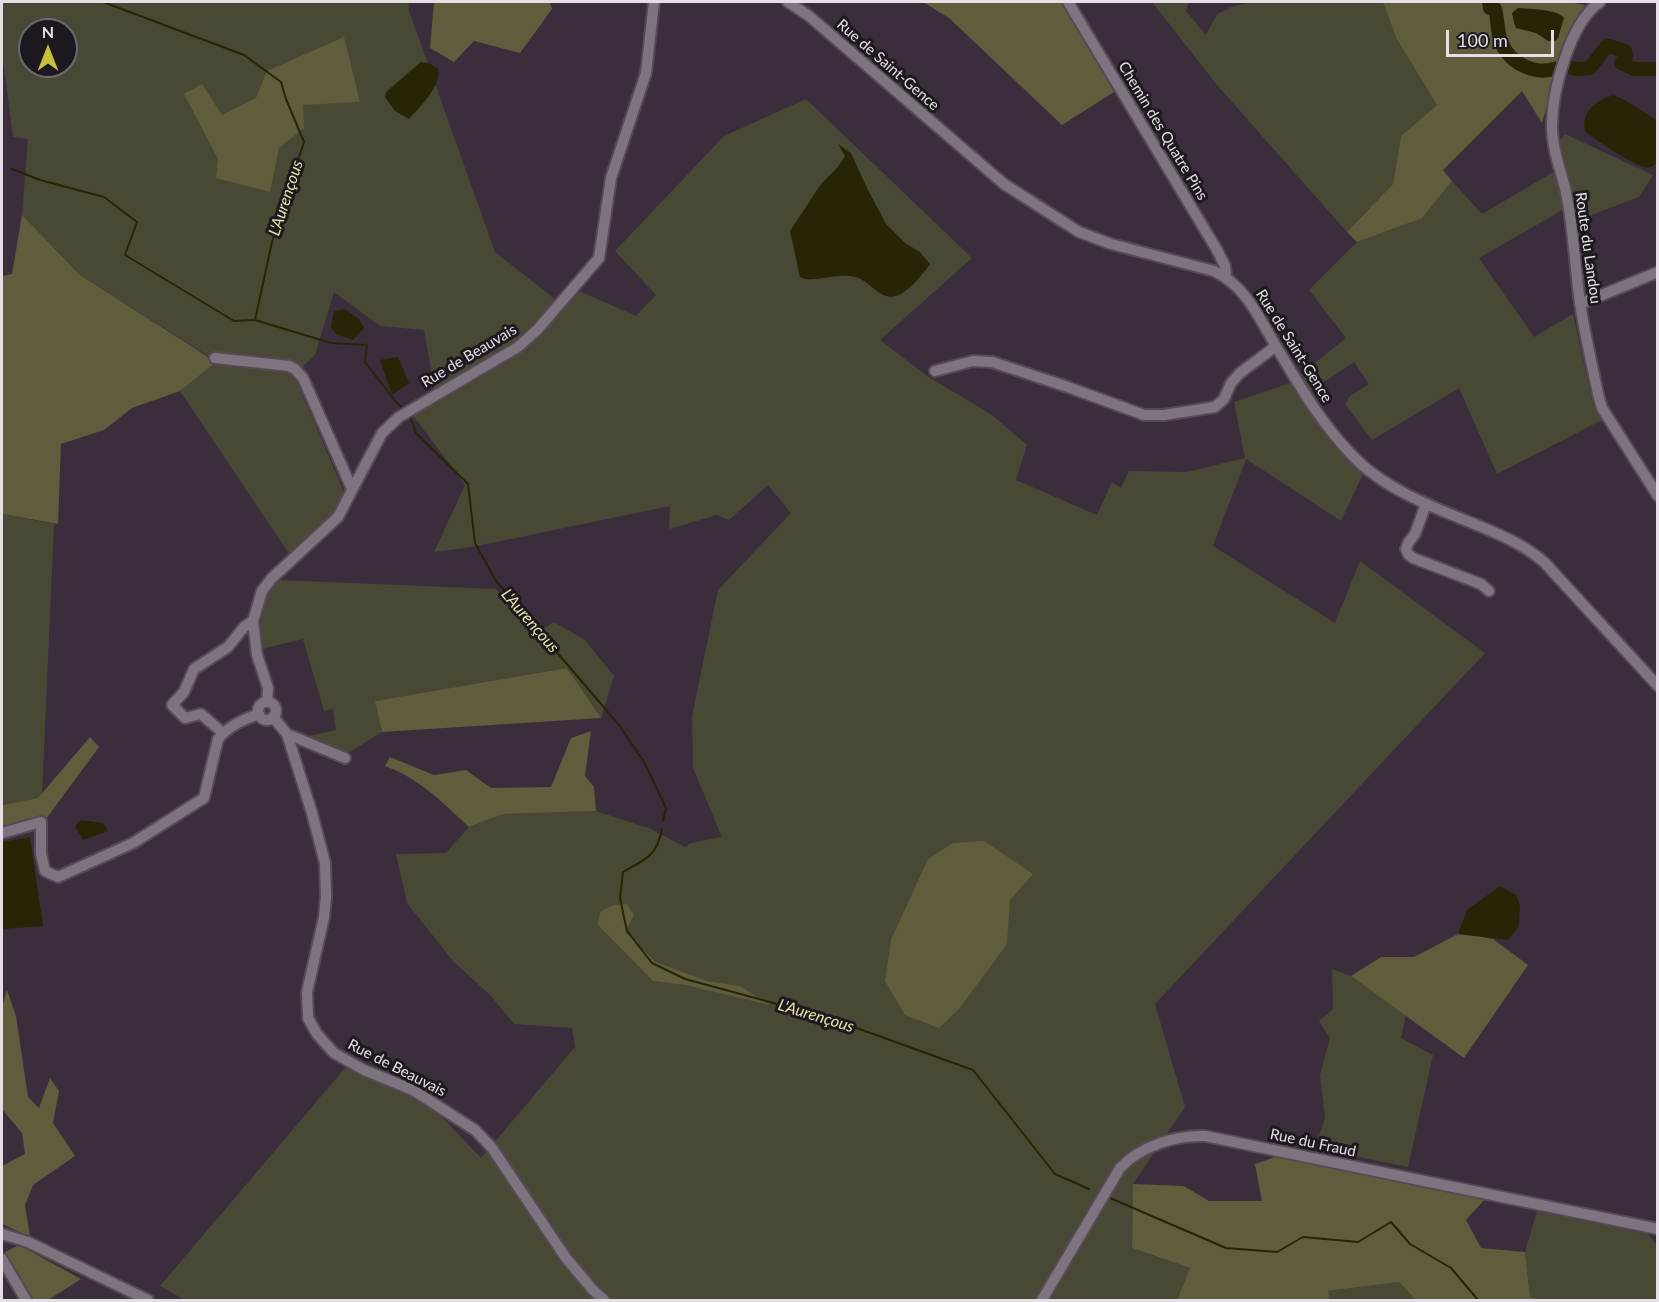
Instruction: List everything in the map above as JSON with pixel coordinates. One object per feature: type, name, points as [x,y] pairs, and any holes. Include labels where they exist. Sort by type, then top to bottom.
[{"type":"street","name":"Rue de Beauvais","points":[[267,702],[268,688],[257,655],[253,621],[262,591],[271,579],[338,517],[382,433],[399,417],[518,346],[538,329],[599,258],[611,178],[646,73],[654,2]]},
{"type":"street","name":"Rue de Saint-Gence","points":[[788,2],[809,16],[1004,184],[1070,226],[1098,240],[1214,271],[1236,284],[1319,415],[1352,456],[1386,482],[1426,504],[1515,541],[1531,551],[1544,562],[1658,686]]},
{"type":"street","name":"Chemin des Quatre Pins","points":[[1068,2],[1217,250],[1225,266],[1226,277]]},
{"type":"street","name":"Route du Landou","points":[[1600,2],[1584,17],[1571,43],[1552,112],[1553,148],[1567,198],[1580,304],[1602,408],[1658,496]]},
{"type":"street","points":[[1580,304],[1658,272]]},
{"type":"street","points":[[935,371],[973,361],[992,362],[1143,415],[1164,415],[1215,407],[1224,399],[1231,383],[1240,373],[1276,346]]},
{"type":"street","points":[[215,358],[289,366],[296,369],[313,399],[352,489]]},
{"type":"street","points":[[1426,504],[1415,534],[1408,543],[1406,549],[1408,554],[1481,584],[1489,591]]},
{"type":"street","points":[[223,733],[201,714],[185,718],[172,705],[184,692],[194,669],[228,647],[244,627],[253,621]]},
{"type":"street","points":[[267,702],[275,706],[276,712],[273,717],[265,720],[259,714],[260,706],[267,702]]},
{"type":"street","points":[[2,833],[41,822],[41,854],[45,872],[58,877],[133,843],[204,798],[218,739],[223,733],[245,719],[259,714]]},
{"type":"street","name":"Rue de Beauvais","points":[[273,717],[287,734],[325,863],[324,917],[307,992],[308,1018],[317,1034],[334,1053],[364,1070],[413,1089],[475,1130],[492,1148],[566,1258],[604,1300]]},
{"type":"street","points":[[287,734],[345,758]]},
{"type":"street","name":"Rue du Fraud","points":[[1042,1300],[1120,1168],[1128,1159],[1164,1142],[1193,1135],[1658,1229]]},
{"type":"street","points":[[2,1234],[28,1242],[148,1300]]},
{"type":"street","points":[[2,1259],[26,1300]]},
{"type":"shaded area","points":[[2,2],[408,2],[409,11],[495,252],[564,306],[579,291],[636,316],[656,295],[615,251],[724,136],[806,99],[972,258],[880,340],[927,376],[992,415],[1027,445],[1016,480],[1097,515],[1112,482],[1121,488],[1129,471],[1187,472],[1245,458],[1234,402],[1290,383],[1346,338],[1309,290],[1357,242],[1422,217],[1452,181],[1482,214],[1562,167],[1559,141],[1565,134],[1653,175],[1639,197],[1576,221],[1573,204],[1479,258],[1534,337],[1573,314],[1593,404],[1602,420],[1497,474],[1459,388],[1372,440],[1345,404],[1350,396],[1369,384],[1354,362],[1301,397],[1336,447],[1363,474],[1341,521],[1246,459],[1213,546],[1335,623],[1360,561],[1485,653],[1155,1004],[1185,1107],[1133,1184],[1132,1248],[1190,1268],[1177,1300],[185,1300],[160,1286],[345,1068],[412,1095],[443,1118],[481,1158],[575,1047],[572,1028],[514,1024],[491,996],[453,961],[407,903],[396,854],[446,853],[469,827],[503,814],[596,811],[651,829],[685,847],[691,843],[722,837],[693,768],[692,716],[718,590],[791,513],[768,485],[729,520],[717,515],[669,529],[670,506],[472,547],[434,552],[465,485],[412,414],[436,398],[424,330],[380,326],[334,292],[315,355],[294,375],[344,492],[334,513],[290,555],[180,391],[216,361],[80,275],[22,215],[28,139],[13,137],[2,52]],"holes":[[[601,911],[656,962],[708,981],[740,986],[768,1004],[685,985],[653,981]]]},
{"type":"shaded area","points":[[434,2],[550,2],[552,9],[520,53],[474,41],[454,62],[430,48]]},
{"type":"shaded area","points":[[923,2],[1063,2],[1114,92],[1062,125],[949,18]]},
{"type":"shaded area","points":[[1152,2],[1189,2],[1186,11],[1206,35],[1217,14],[1234,6],[1254,2],[1383,2],[1396,38],[1437,105],[1401,136],[1393,184],[1347,232],[1217,85]]},
{"type":"shaded area","points":[[1383,2],[1569,2],[1585,5],[1565,42],[1542,123],[1522,91],[1443,170],[1452,181],[1422,218],[1357,242],[1347,232],[1393,184],[1401,136],[1437,105],[1396,38]]},
{"type":"shaded area","points":[[1518,8],[1543,10],[1561,15],[1564,18],[1558,38],[1555,41],[1548,41],[1536,33],[1516,28],[1512,13]]},
{"type":"shaded area","points":[[344,37],[360,102],[303,105],[304,128],[279,148],[270,192],[216,178],[218,159],[184,94],[202,84],[222,115],[256,98],[267,71]]},
{"type":"shaded area","points":[[421,62],[429,63],[438,69],[438,76],[429,96],[409,119],[395,111],[385,97],[386,92]]},
{"type":"shaded area","points":[[1613,95],[1657,120],[1657,163],[1653,166],[1646,168],[1631,161],[1585,131],[1585,118],[1591,108],[1601,100]]},
{"type":"shaded area","points":[[838,144],[851,153],[886,224],[905,243],[920,252],[930,264],[919,278],[901,294],[885,296],[855,277],[805,279],[800,277],[790,231],[821,184],[845,156]]},
{"type":"shaded area","points":[[22,215],[80,275],[216,362],[180,391],[132,408],[104,430],[61,444],[58,524],[2,514],[2,276],[12,274]]},
{"type":"shaded area","points":[[345,309],[359,319],[364,328],[353,340],[336,334],[331,327],[334,311]]},
{"type":"shaded area","points":[[398,357],[409,383],[392,395],[380,360]]},
{"type":"shaded area","points":[[2,514],[54,524],[42,796],[2,805]]},
{"type":"shaded area","points":[[279,580],[496,589],[534,634],[554,622],[585,640],[614,676],[601,718],[567,668],[376,701],[382,732],[348,753],[304,737],[336,730],[333,709],[324,711],[303,639],[262,649],[260,615],[268,591]]},
{"type":"shaded area","points":[[567,668],[601,718],[382,732],[375,701]]},
{"type":"shaded area","points":[[591,731],[585,776],[594,787],[596,811],[503,814],[469,827],[420,784],[385,766],[390,757],[434,775],[466,770],[491,788],[551,787],[571,738]]},
{"type":"shaded area","points":[[90,737],[99,747],[46,819],[2,830],[2,805],[38,798]]},
{"type":"shaded area","points":[[81,820],[103,823],[108,831],[83,840],[75,826]]},
{"type":"shaded area","points":[[30,837],[43,926],[2,929],[2,842]]},
{"type":"shaded area","points":[[984,841],[1033,874],[1010,900],[1007,944],[959,1009],[939,1028],[905,1015],[885,981],[891,940],[928,859],[953,843]]},
{"type":"shaded area","points":[[1500,886],[1516,895],[1520,905],[1519,926],[1508,940],[1458,934],[1467,910]]},
{"type":"shaded area","points":[[627,904],[634,915],[625,932],[656,962],[708,981],[740,986],[770,1005],[685,985],[653,981],[597,924],[601,911],[614,905]]},
{"type":"shaded area","points":[[1458,934],[1493,939],[1528,965],[1464,1058],[1351,976],[1381,957],[1414,957]]},
{"type":"shaded area","points":[[1332,969],[1351,976],[1406,1015],[1401,1038],[1433,1055],[1408,1167],[1315,1148],[1325,1118],[1320,1075],[1330,1038],[1319,1021],[1333,1009]]},
{"type":"shaded area","points":[[7,990],[16,1016],[28,1097],[39,1108],[50,1078],[59,1091],[53,1123],[75,1156],[33,1185],[25,1205],[30,1237],[2,1224],[2,1166],[25,1154],[22,1133],[2,1109],[2,1007]]},
{"type":"shaded area","points":[[1278,1156],[1485,1199],[1466,1220],[1481,1248],[1525,1252],[1530,1297],[1540,1300],[1416,1300],[1399,1282],[1328,1291],[1330,1300],[1177,1300],[1190,1268],[1132,1248],[1133,1184],[1184,1186],[1209,1201],[1262,1201],[1255,1164]]},
{"type":"shaded area","points":[[1537,1211],[1648,1234],[1657,1245],[1657,1300],[1540,1300],[1530,1297],[1525,1252]]},
{"type":"shaded area","points":[[19,1245],[81,1279],[48,1300],[34,1300],[5,1252]]},
{"type":"shaded area","points":[[1399,1282],[1416,1300],[1330,1300],[1328,1291]]},
{"type":"waterway","name":"L'Aurençous","points":[[103,2],[244,55],[281,82],[304,142],[272,242],[255,320],[331,343],[367,345],[365,362],[404,409]]},
{"type":"waterway","points":[[1489,2],[1490,8],[1495,9],[1501,42],[1505,50],[1517,62],[1532,69],[1557,68]]},
{"type":"waterway","points":[[1568,67],[1590,68],[1609,46],[1625,51],[1626,56],[1621,63],[1634,69],[1658,69]]},
{"type":"waterway","points":[[12,169],[40,180],[104,197],[137,222],[125,255],[234,321],[254,320]]},
{"type":"waterway","name":"L'Aurençous","points":[[410,416],[416,433],[468,484],[475,543],[496,581],[619,725],[644,762],[666,808],[663,821]]},
{"type":"waterway","name":"L'Aurençous","points":[[662,829],[654,851],[644,860],[623,872],[620,898],[627,931],[652,963],[685,979],[829,1018],[973,1070],[1055,1174],[1089,1189]]},
{"type":"waterway","name":"L'Aurençous","points":[[1110,1198],[1226,1248],[1277,1252],[1303,1237],[1358,1242],[1391,1222],[1410,1244],[1451,1268],[1478,1300]]}]
